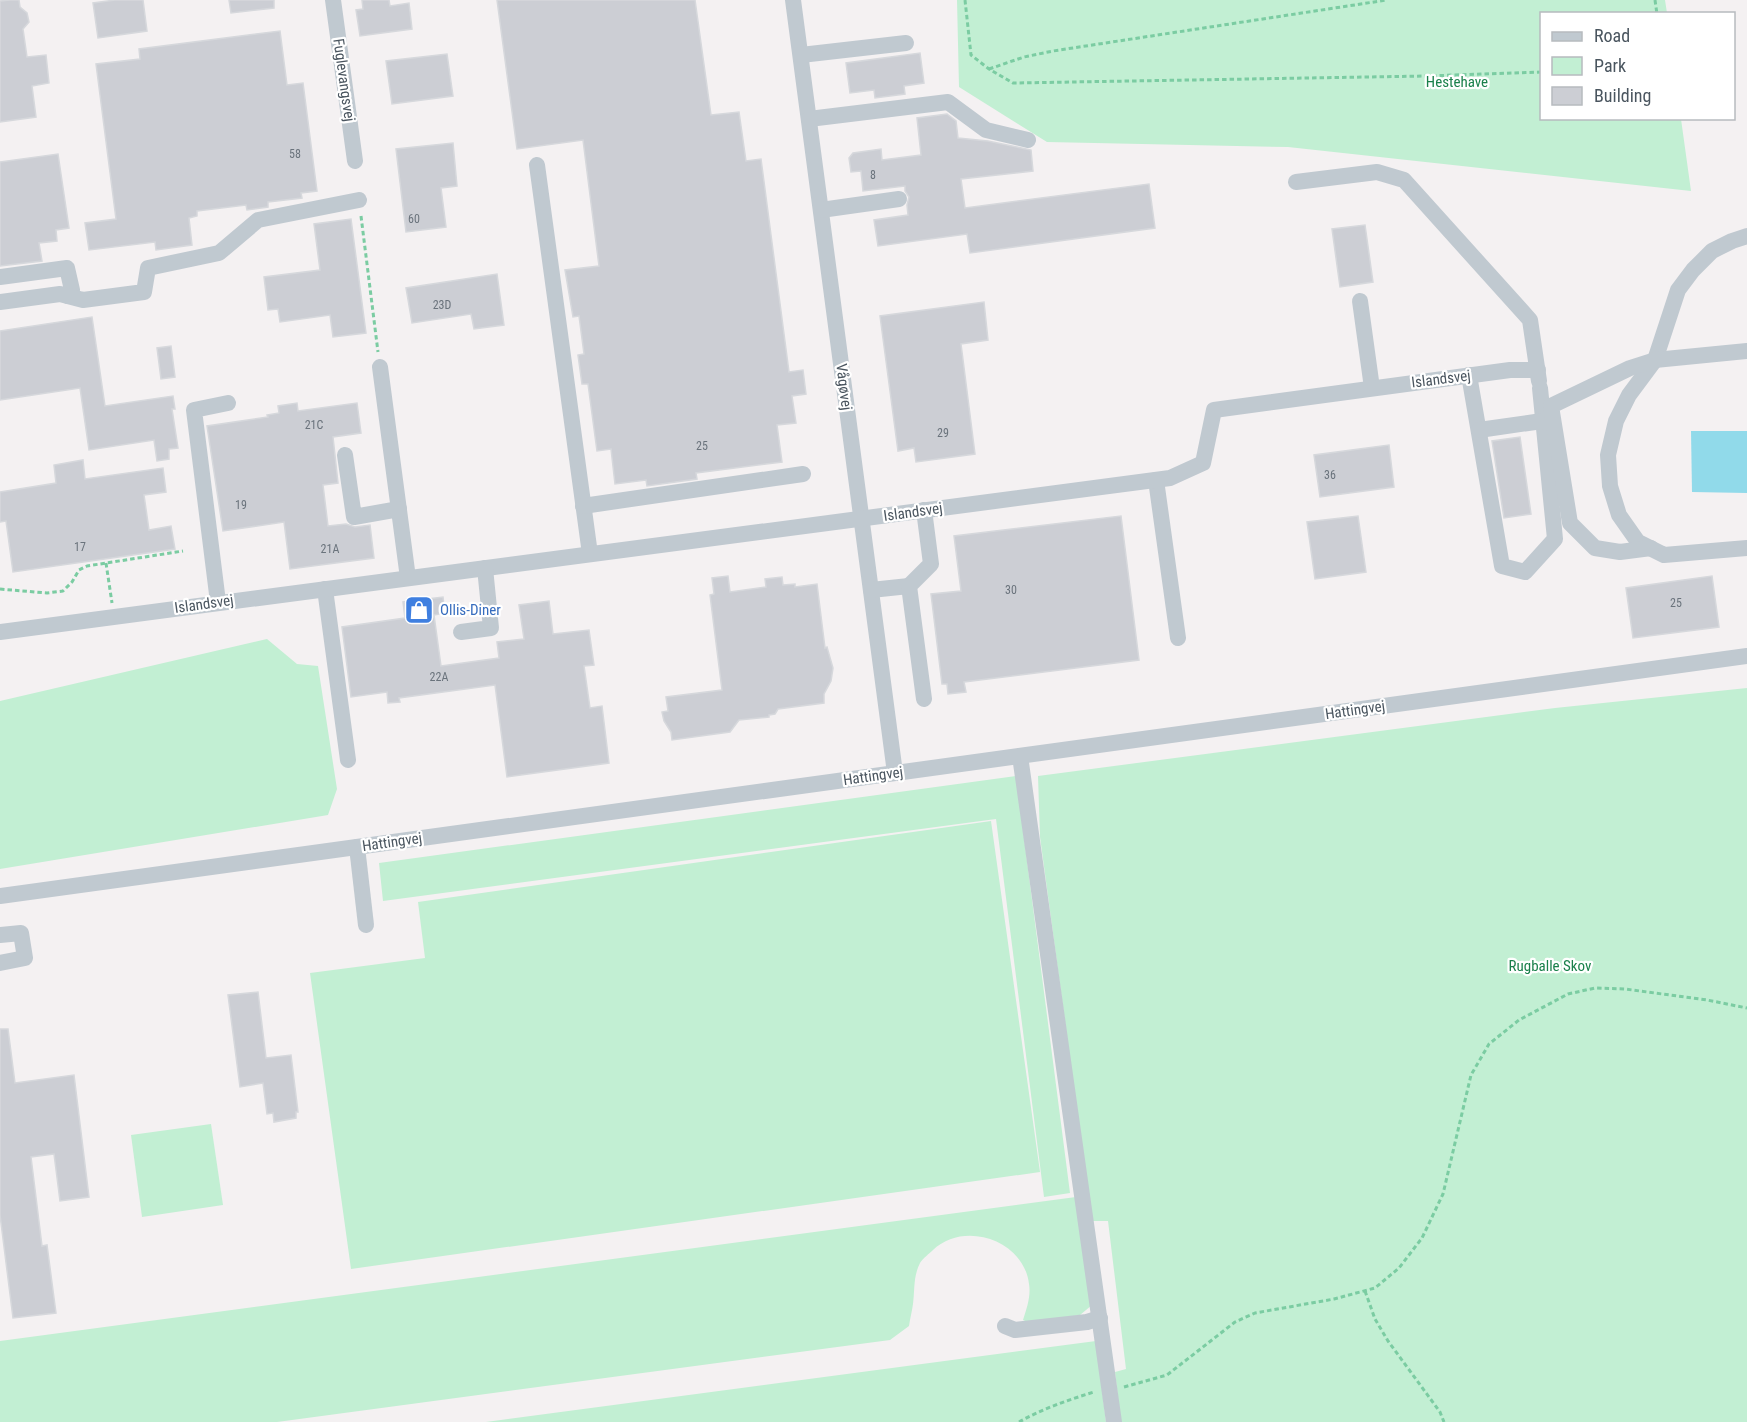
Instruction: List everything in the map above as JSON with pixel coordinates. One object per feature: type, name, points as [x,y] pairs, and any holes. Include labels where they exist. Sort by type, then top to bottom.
[{"type":"street","name":"Fuglevangsvej","points":[[333,0],[354,161]]},
{"type":"street","name":"Vågøvej","points":[[793,0],[895,773]]},
{"type":"street","points":[[801,55],[906,42]]},
{"type":"street","points":[[809,119],[948,102],[986,129],[1028,140]]},
{"type":"street","points":[[537,165],[590,554]]},
{"type":"street","points":[[1296,182],[1377,172],[1404,180],[1530,320],[1538,370],[1542,421],[1558,495],[1570,523],[1595,548],[1620,552],[1651,548]]},
{"type":"street","points":[[821,210],[899,199]]},
{"type":"street","points":[[0,302],[60,294],[82,300],[144,292],[148,268],[219,253],[258,220],[359,200]]},
{"type":"street","points":[[1747,236],[1712,251],[1678,290],[1655,360],[1629,395],[1616,421],[1608,455],[1610,486],[1619,515],[1638,542],[1664,555],[1747,548]]},
{"type":"street","points":[[0,277],[67,268],[72,290],[68,296]]},
{"type":"street","points":[[1360,301],[1372,388]]},
{"type":"street","points":[[1551,406],[1630,368],[1655,360],[1747,351]]},
{"type":"street","points":[[380,367],[408,578]]},
{"type":"street","name":"Islandsvej","points":[[0,632],[1170,478],[1203,464],[1214,410],[1469,375],[1510,370],[1538,370]]},
{"type":"street","points":[[1469,375],[1502,566],[1525,572],[1555,539],[1558,495],[1551,406],[1540,388]]},
{"type":"street","points":[[218,602],[194,410],[228,403]]},
{"type":"street","points":[[1479,430],[1542,421]]},
{"type":"street","points":[[345,455],[354,517],[399,509]]},
{"type":"street","points":[[583,506],[803,474]]},
{"type":"street","points":[[1156,480],[1178,638]]},
{"type":"street","points":[[871,590],[909,586],[931,564],[924,510]]},
{"type":"street","points":[[461,632],[491,628],[485,568]]},
{"type":"street","points":[[909,586],[924,699]]},
{"type":"street","points":[[325,589],[348,760]]},
{"type":"street","name":"Hattingvej","points":[[0,896],[1747,656]]},
{"type":"street","points":[[1020,756],[1114,1422]]},
{"type":"street","points":[[357,847],[366,925]]},
{"type":"street","points":[[0,935],[21,933],[25,958],[0,963]]},
{"type":"street","points":[[1005,1326],[1015,1330],[1087,1322],[1100,1318]]},
{"type":"path","points":[[965,0],[971,55],[1013,83],[1540,72]]},
{"type":"path","points":[[989,69],[1044,53],[1387,0]]},
{"type":"path","points":[[359,200],[380,367]]},
{"type":"path","points":[[0,590],[13,589],[47,593],[63,591],[79,570],[87,566],[183,551]]},
{"type":"path","points":[[106,563],[114,617]]},
{"type":"path","points":[[1019,1422],[1070,1399],[1110,1388],[1129,1387],[1167,1375],[1235,1322],[1255,1313],[1365,1291],[1374,1288],[1399,1268],[1422,1238],[1443,1194],[1471,1075],[1489,1044],[1519,1020],[1568,994],[1595,988],[1625,989],[1747,1008]]},
{"type":"path","points":[[1365,1291],[1375,1319],[1388,1341],[1440,1412],[1444,1422]]},
{"type":"green space","name":"Hestehave","points":[[957,0],[1665,0],[1667,12],[1540,12],[1540,120],[1681,120],[1691,191],[1288,147],[1047,142],[959,87]]},
{"type":"green space","points":[[267,639],[297,664],[318,666],[337,789],[328,815],[0,869],[0,701]]},
{"type":"green space","name":"Rugballe Skov","points":[[1747,688],[1747,1422],[1121,1422],[1115,1372],[1126,1369],[1108,1221],[1092,1221],[1040,837],[1038,776],[1555,708]]},
{"type":"green space","points":[[1016,776],[1070,1193],[1044,1197],[996,819],[383,901],[379,863]]},
{"type":"green space","points":[[991,821],[1040,1172],[351,1269],[310,973],[425,958],[418,902]]},
{"type":"green space","points":[[211,1124],[223,1205],[142,1217],[131,1135]]},
{"type":"green space","points":[[1076,1197],[1092,1305],[1080,1315],[1032,1324],[1023,1320],[1028,1302],[1029,1284],[1025,1269],[1016,1256],[1005,1246],[991,1239],[960,1236],[946,1241],[920,1263],[915,1278],[909,1326],[890,1340],[277,1422],[0,1422],[0,1341]]},
{"type":"green space","points":[[1096,1341],[1106,1422],[486,1422]]},
{"type":"water","points":[[1691,431],[1747,431],[1747,493],[1692,492]]},
{"type":"building","points":[[19,0],[20,7],[27,13],[29,22],[23,29],[27,57],[46,55],[49,83],[32,86],[36,117],[0,122],[0,1]]},
{"type":"building","points":[[143,0],[147,31],[98,38],[93,3]]},
{"type":"building","points":[[229,0],[274,0],[274,8],[231,13]]},
{"type":"building","points":[[362,0],[389,0],[390,6],[409,3],[412,29],[360,36],[356,10],[363,9]]},
{"type":"building","points":[[497,0],[695,0],[711,115],[739,112],[746,161],[761,159],[789,372],[803,370],[806,394],[792,396],[796,423],[777,425],[782,462],[696,473],[697,479],[647,486],[646,480],[615,484],[611,449],[597,451],[588,384],[582,384],[578,355],[584,354],[579,316],[573,317],[565,270],[599,266],[583,140],[517,149]]},
{"type":"building","points":[[280,31],[287,85],[303,83],[317,191],[301,193],[302,198],[268,202],[268,207],[247,210],[246,205],[197,211],[197,216],[189,218],[192,245],[156,250],[155,242],[89,250],[85,223],[116,219],[96,64],[140,59],[139,49]]},
{"type":"building","points":[[920,53],[924,83],[904,86],[905,94],[875,98],[874,90],[850,93],[846,63]]},
{"type":"building","points":[[447,54],[453,96],[392,104],[386,61]]},
{"type":"building","points":[[947,114],[956,121],[958,138],[988,141],[1031,150],[1033,171],[961,179],[965,208],[1149,184],[1155,228],[970,253],[967,234],[878,246],[874,220],[908,215],[909,197],[905,186],[863,191],[861,171],[851,172],[849,158],[853,153],[881,149],[882,160],[921,155],[917,118]]},
{"type":"building","points":[[453,143],[457,186],[441,188],[446,227],[406,232],[396,149]]},
{"type":"building","points":[[58,154],[69,228],[56,230],[57,241],[39,243],[42,261],[0,266],[0,162]]},
{"type":"building","points":[[351,219],[366,333],[333,337],[330,315],[280,322],[278,309],[268,310],[264,277],[320,270],[314,224]]},
{"type":"building","points":[[1365,225],[1373,282],[1340,287],[1332,229]]},
{"type":"building","points":[[497,274],[504,325],[474,329],[471,314],[412,323],[406,288]]},
{"type":"building","points":[[984,302],[988,340],[961,344],[975,454],[916,462],[914,448],[898,451],[880,316]]},
{"type":"building","points":[[92,317],[105,406],[173,396],[175,409],[172,409],[178,448],[169,449],[169,459],[157,461],[154,440],[89,450],[80,388],[0,400],[0,331]]},
{"type":"building","points":[[171,346],[175,377],[161,379],[157,348]]},
{"type":"building","points":[[297,403],[298,411],[357,403],[361,433],[333,437],[338,483],[323,485],[328,526],[370,525],[374,558],[290,569],[284,522],[223,531],[207,426],[268,417],[267,415],[279,413],[278,406]]},
{"type":"building","points":[[1520,437],[1531,514],[1504,518],[1492,441]]},
{"type":"building","points":[[1389,445],[1394,487],[1320,497],[1314,455]]},
{"type":"building","points":[[83,460],[85,479],[163,468],[166,492],[144,495],[149,530],[171,526],[175,549],[13,572],[6,521],[0,522],[0,492],[56,483],[54,465]]},
{"type":"building","points":[[1121,516],[1139,660],[964,682],[966,692],[948,694],[947,684],[942,684],[931,594],[961,591],[954,536]]},
{"type":"building","points":[[1358,516],[1366,572],[1315,579],[1307,522]]},
{"type":"building","points":[[728,576],[730,592],[766,587],[765,579],[782,577],[783,585],[795,584],[795,587],[817,584],[825,648],[827,647],[833,668],[831,681],[824,694],[824,703],[778,709],[769,717],[739,720],[730,732],[672,740],[662,712],[668,711],[666,697],[722,690],[710,595],[714,594],[712,578]]},
{"type":"building","points":[[1712,576],[1719,627],[1633,638],[1626,588]]},
{"type":"building","points":[[443,597],[445,613],[434,615],[441,666],[499,658],[497,642],[524,639],[519,605],[549,601],[553,634],[589,630],[594,665],[584,666],[590,708],[602,706],[609,763],[507,777],[495,685],[399,698],[400,702],[388,703],[387,692],[351,697],[342,627],[405,618],[403,602]]},
{"type":"building","points":[[258,992],[266,1058],[291,1055],[298,1112],[296,1112],[296,1118],[274,1122],[273,1113],[267,1114],[263,1083],[240,1087],[228,995]]},
{"type":"building","points":[[0,1029],[8,1029],[15,1083],[74,1075],[89,1197],[60,1201],[54,1154],[31,1157],[42,1246],[47,1245],[56,1313],[13,1318],[0,1215]]},
{"type":"place","name":"Ollis-Diner","points":[[419,610]]}]
